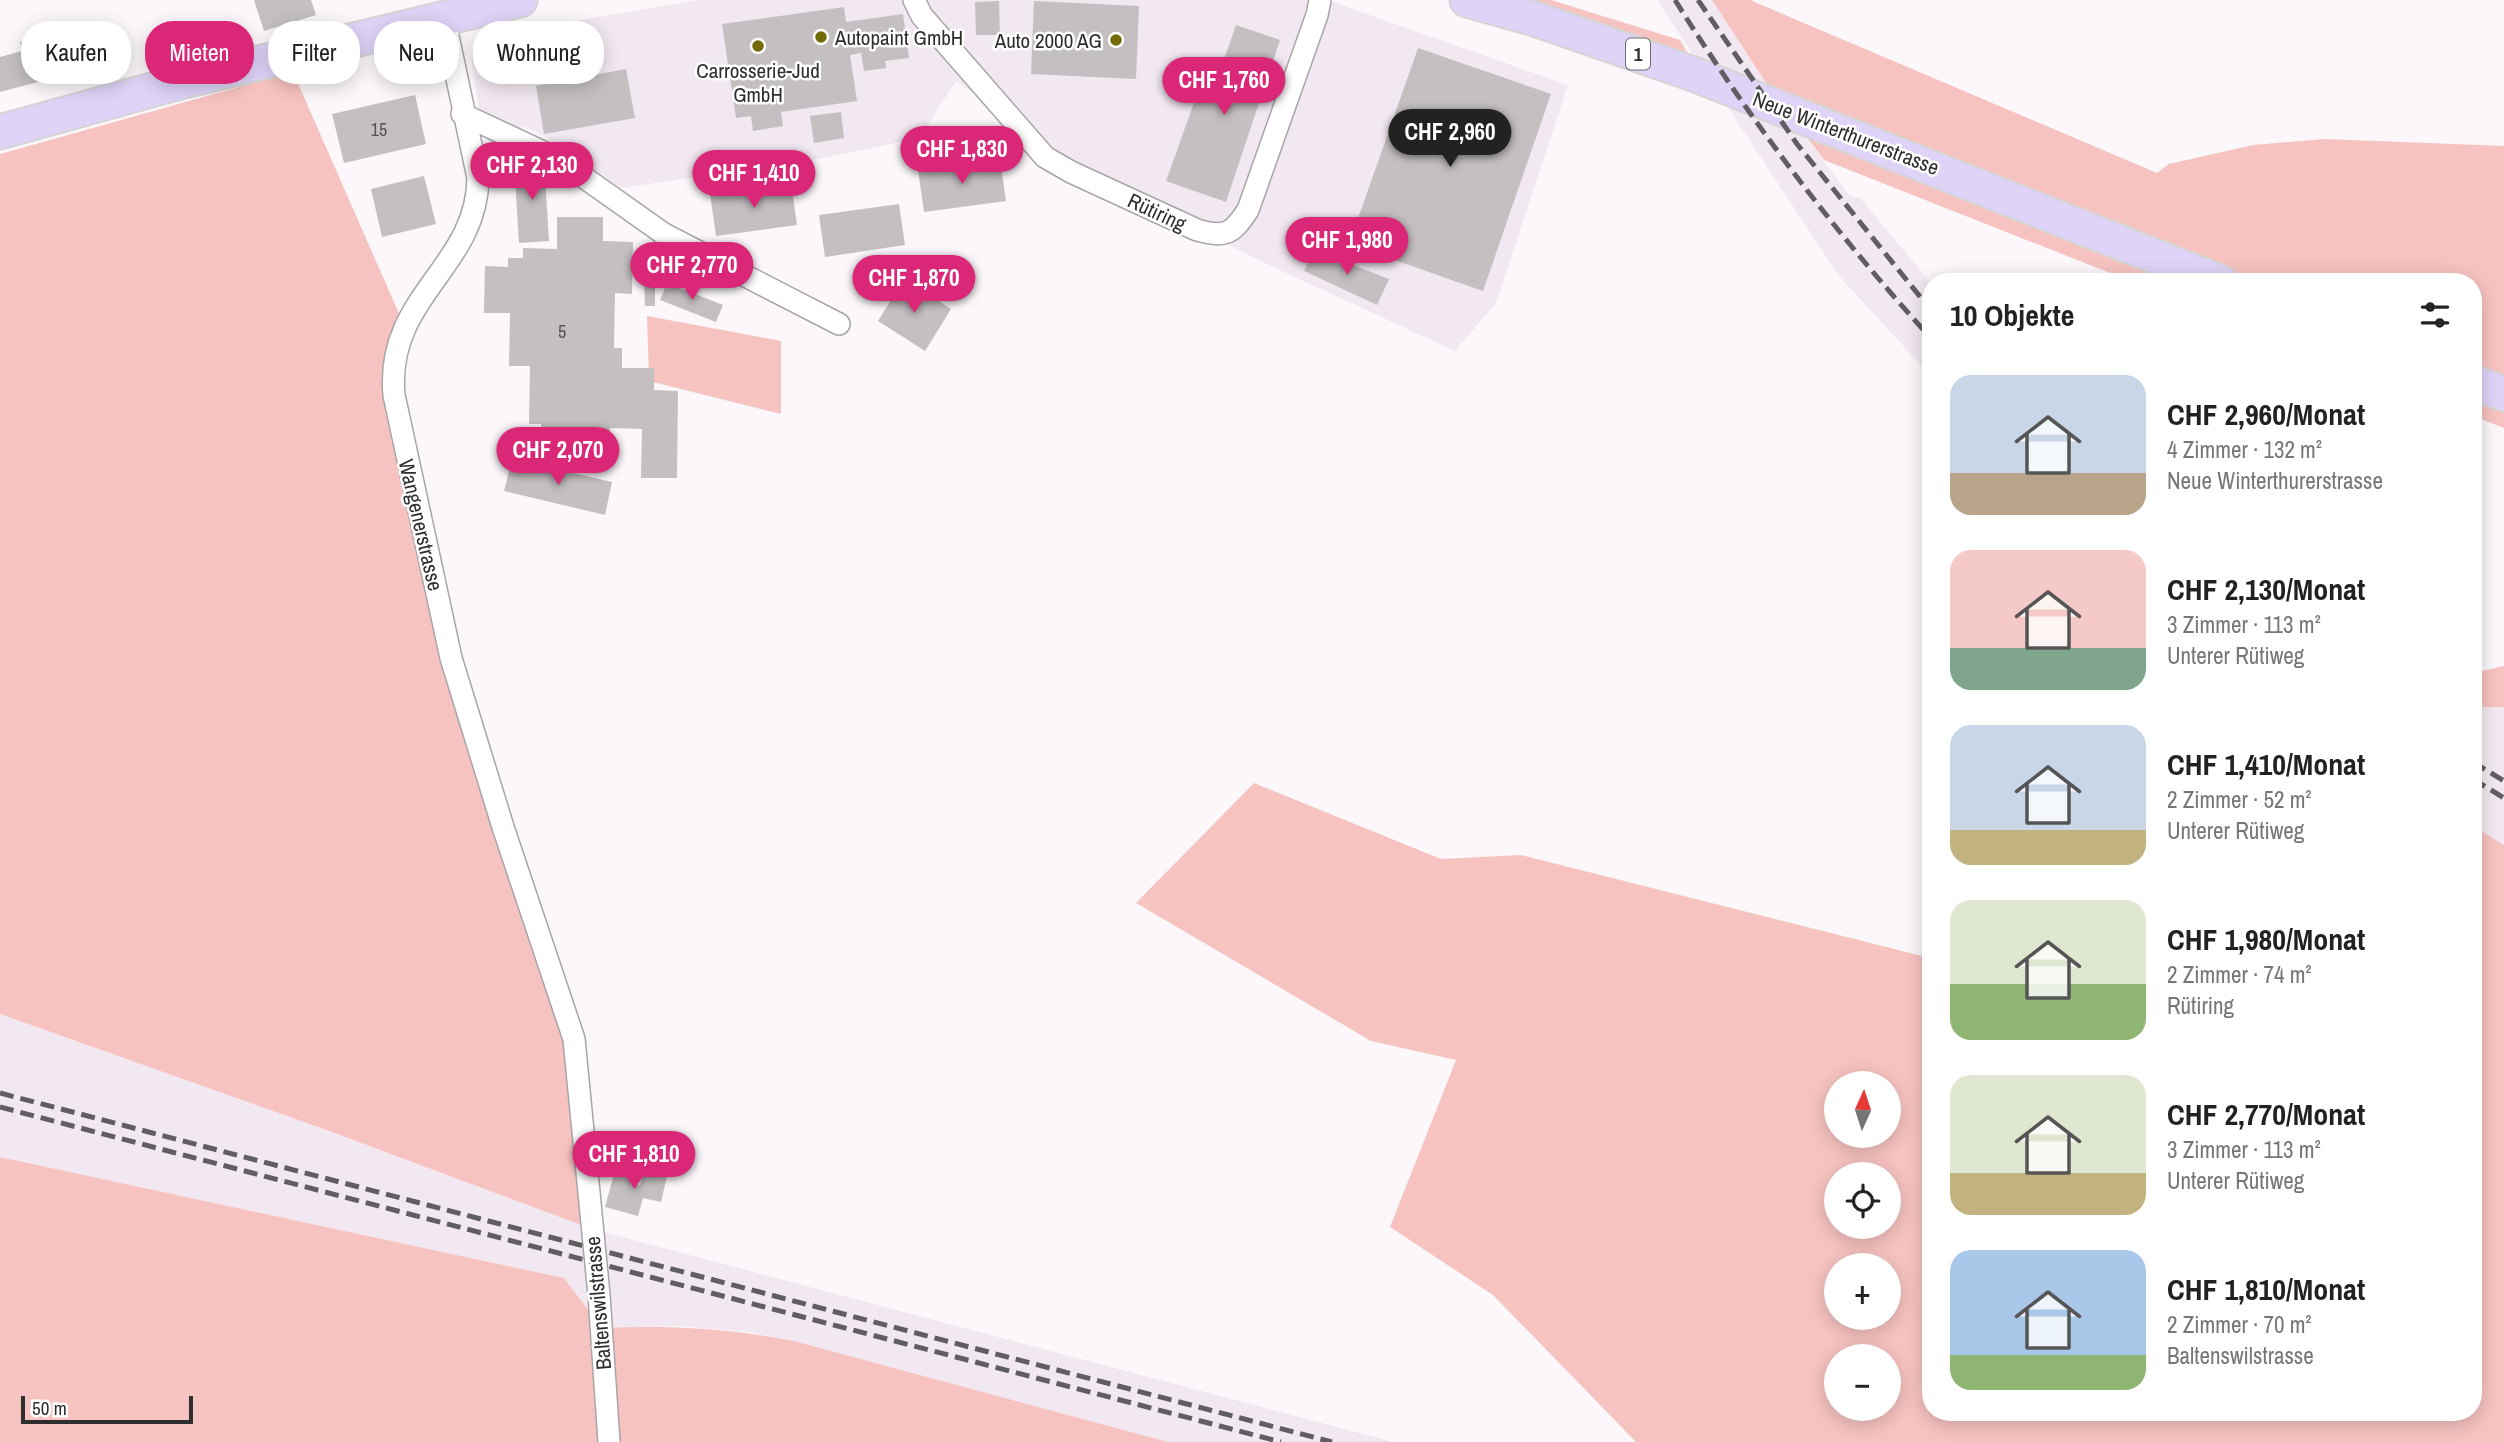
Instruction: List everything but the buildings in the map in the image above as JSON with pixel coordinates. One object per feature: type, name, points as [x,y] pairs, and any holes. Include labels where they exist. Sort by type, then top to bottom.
[{"type":"main road","points":[[0,132],[184,81],[520,0]]},
{"type":"main road","name":"Neue Winterthurerstrasse","points":[[1467,0],[1535,19],[1696,75],[2197,273]]},
{"type":"main road","points":[[2482,385],[2504,394]]},
{"type":"street","name":"Rütiring","points":[[914,0],[922,16],[1045,157],[1165,215],[1218,236],[1235,229],[1248,210],[1320,0]]},
{"type":"street","name":"Wangenerstrasse","points":[[444,17],[462,114],[478,178],[474,207],[450,258],[404,325],[393,360],[394,395],[451,658],[503,827],[574,1040]]},
{"type":"street","points":[[462,114],[558,159],[664,234],[839,324]]},
{"type":"street","name":"Baltenswilstrasse","points":[[574,1040],[599,1295],[609,1442]]},
{"type":"shaded area","points":[[698,0],[1327,0],[1568,85],[1496,303],[1455,351],[1254,258],[1060,156],[956,81],[919,138],[818,159],[621,188],[554,141],[524,126],[515,131],[480,115],[475,84],[604,84],[604,21],[574,21]]},
{"type":"shaded area","points":[[1529,0],[1551,0],[1680,40],[1688,54]]},
{"type":"shaded area","points":[[1657,0],[1712,0],[1770,89],[1849,195],[1860,198],[1922,273],[1922,366],[1839,276]]},
{"type":"shaded area","points":[[1712,0],[1750,0],[2157,173],[2169,164],[2253,145],[2325,139],[2504,146],[2504,428],[2482,419],[2482,273],[2110,273],[1824,160],[1770,89]]},
{"type":"shaded area","points":[[268,79],[268,84],[298,84],[404,325],[393,360],[451,658],[574,1039],[592,1229],[332,1132],[0,1014],[0,154]]},
{"type":"shaded area","points":[[647,316],[781,341],[781,414],[649,381]]},
{"type":"shaded area","points":[[2504,666],[2504,707],[2482,707],[2482,671]]},
{"type":"shaded area","points":[[2482,707],[2504,707],[2504,845],[2482,832]]},
{"type":"shaded area","points":[[1254,783],[1441,859],[1521,855],[1922,956],[1922,1421],[2482,1421],[2482,832],[2504,845],[2504,1442],[1636,1442],[1493,1295],[1390,1227],[1456,1060],[1371,1041],[1136,903]]},
{"type":"shaded area","points":[[0,1014],[332,1132],[592,1229],[1393,1442],[1168,1442],[794,1341],[751,1332],[676,1326],[602,1328],[564,1278],[0,1157]]},
{"type":"shaded area","points":[[0,1157],[564,1278],[602,1328],[698,1329],[794,1341],[1168,1442],[0,1442]]},
{"type":"railway","points":[[1675,0],[1733,89],[1795,174],[1922,328]]},
{"type":"railway","points":[[1698,0],[1797,144],[1922,299]]},
{"type":"railway","points":[[2482,768],[2504,781]]},
{"type":"railway","points":[[2482,785],[2504,798]]},
{"type":"railway","points":[[0,1093],[1332,1442]]},
{"type":"railway","points":[[0,1107],[1281,1442]]},
{"type":"place","name":"Autopaint GmbH","points":[[821,37]]},
{"type":"place","name":"Auto 2000 AG","points":[[1116,40]]},
{"type":"place","name":"Carrosserie-Jud GmbH","points":[[758,46]]}]
